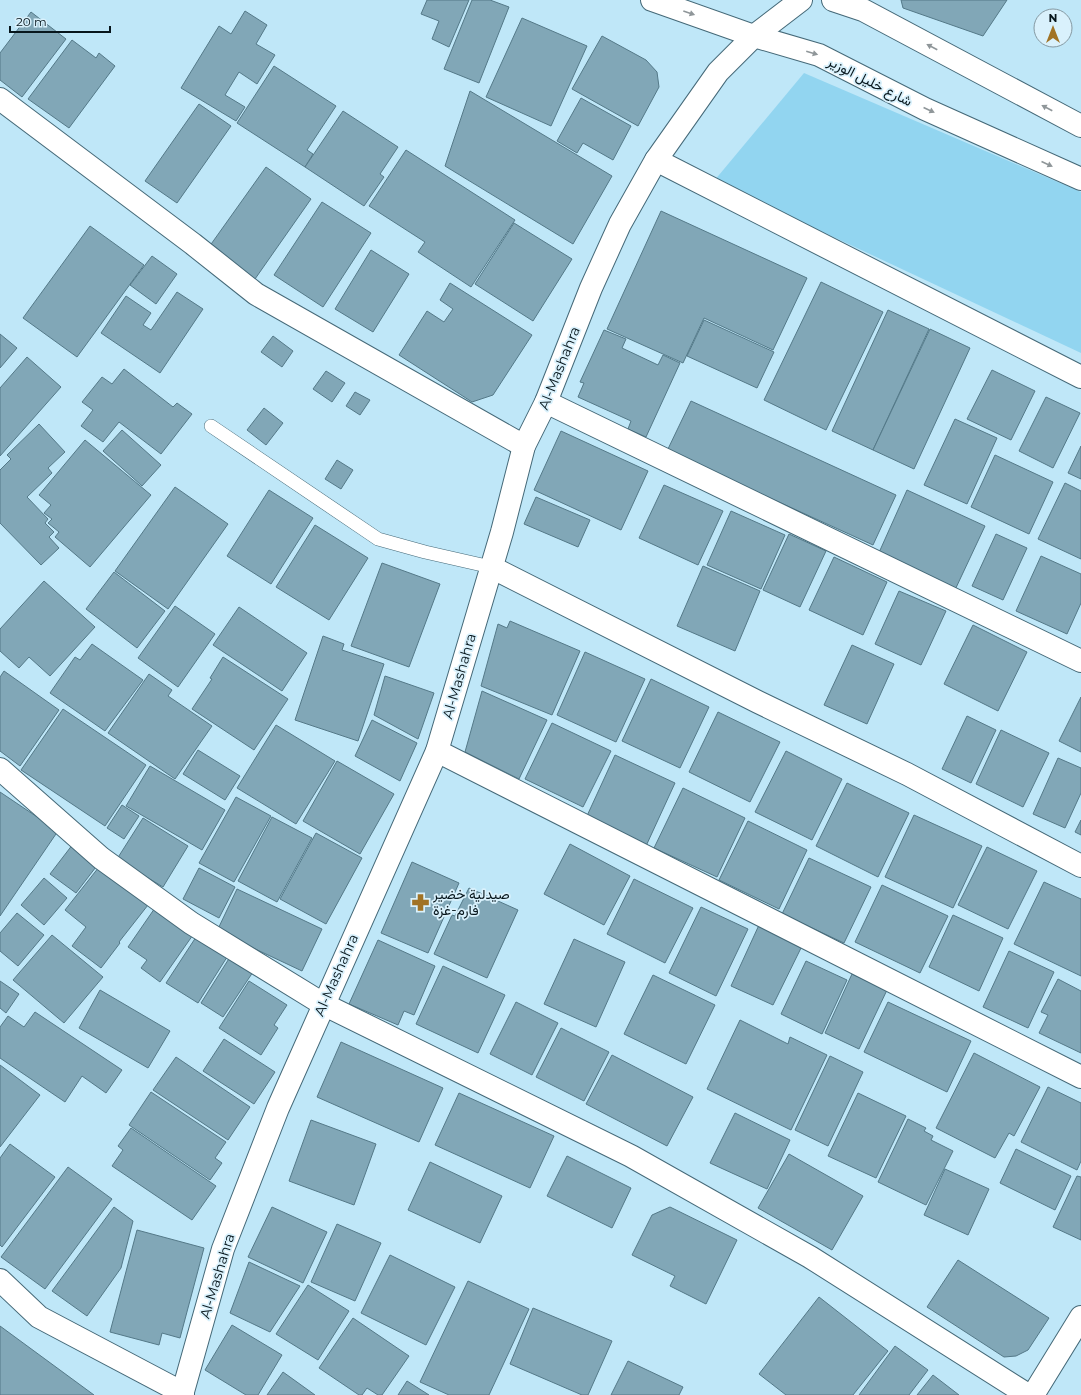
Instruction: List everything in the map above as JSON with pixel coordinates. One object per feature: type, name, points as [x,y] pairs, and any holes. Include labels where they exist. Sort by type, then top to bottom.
[{"type":"street","name":"شارع خليل الوزير","points":[[652,0],[754,36],[819,55],[925,109],[1081,179]]},
{"type":"street","name":"Al-Mashahra","points":[[183,1394],[223,1249],[278,1108],[323,1004],[437,751],[502,532],[524,446],[546,402],[591,288],[620,224],[656,160],[718,72],[754,36],[801,0]]},
{"type":"street","points":[[833,0],[863,10],[1081,126]]},
{"type":"street","points":[[0,99],[256,294],[524,446]]},
{"type":"street","points":[[656,160],[1081,377]]},
{"type":"street","points":[[546,402],[766,510],[1081,661]]},
{"type":"street","points":[[491,567],[758,702],[907,774],[1081,866]]},
{"type":"street","points":[[437,751],[1081,1077]]},
{"type":"street","points":[[0,769],[101,858],[191,923],[323,1004],[631,1156],[810,1257],[1028,1395]]},
{"type":"street","points":[[0,1280],[39,1316],[183,1394]]},
{"type":"street","points":[[1033,1395],[1081,1317]]},
{"type":"lane","points":[[211,426],[378,539],[425,552],[491,567]]},
{"type":"shaded area","points":[[804,73],[1081,192],[1081,353],[714,181]]},
{"type":"building","points":[[427,0],[469,0],[449,47],[432,39],[439,21],[421,14]]},
{"type":"building","points":[[472,0],[490,0],[509,7],[479,83],[444,69]]},
{"type":"building","points":[[901,0],[1007,0],[983,36],[903,8]]},
{"type":"building","points":[[245,11],[267,25],[256,44],[275,55],[257,84],[239,72],[225,95],[245,107],[236,121],[181,88],[219,26],[231,34]]},
{"type":"building","points":[[31,12],[66,39],[22,97],[0,80],[0,53]]},
{"type":"building","points":[[522,18],[587,46],[551,126],[486,97]]},
{"type":"building","points":[[602,36],[646,60],[657,72],[659,87],[638,126],[572,89]]},
{"type":"building","points":[[72,40],[96,58],[99,53],[115,66],[69,128],[28,99]]},
{"type":"building","points":[[274,66],[336,106],[307,150],[313,154],[305,167],[237,123]]},
{"type":"building","points":[[470,91],[612,176],[573,244],[445,166]]},
{"type":"building","points":[[581,98],[631,126],[613,160],[583,143],[577,153],[557,141]]},
{"type":"building","points":[[199,104],[231,126],[177,203],[145,181]]},
{"type":"building","points":[[343,111],[398,147],[380,174],[384,177],[364,206],[305,167]]},
{"type":"building","points":[[406,150],[515,220],[471,287],[418,252],[425,242],[369,206]]},
{"type":"building","points":[[266,167],[311,199],[255,279],[209,247]]},
{"type":"building","points":[[322,202],[371,233],[323,307],[274,275]]},
{"type":"building","points":[[661,211],[807,278],[773,350],[704,318],[683,363],[607,329]]},
{"type":"building","points":[[514,223],[572,259],[533,321],[475,284]]},
{"type":"building","points":[[90,226],[144,265],[77,357],[23,318]]},
{"type":"building","points":[[371,250],[409,274],[373,332],[335,309]]},
{"type":"building","points":[[152,256],[177,274],[156,304],[130,285]]},
{"type":"building","points":[[821,282],[883,312],[826,430],[764,400]]},
{"type":"building","points":[[450,283],[532,335],[493,395],[472,402],[399,355],[427,311],[444,322],[453,309],[440,300]]},
{"type":"building","points":[[177,292],[203,309],[160,373],[101,333],[126,296],[151,313],[143,325],[151,330]]},
{"type":"building","points":[[888,310],[929,329],[873,450],[832,431]]},
{"type":"building","points":[[704,320],[774,352],[757,388],[687,356]]},
{"type":"building","points":[[930,329],[970,348],[914,469],[873,450]]},
{"type":"building","points":[[604,330],[626,339],[622,348],[658,365],[663,355],[680,363],[646,437],[628,429],[631,421],[578,397],[584,383],[580,382]]},
{"type":"building","points":[[0,334],[17,348],[0,368]]},
{"type":"building","points":[[273,336],[293,351],[282,367],[261,352]]},
{"type":"building","points":[[27,357],[61,387],[0,456],[0,388]]},
{"type":"building","points":[[124,369],[173,407],[177,403],[192,414],[161,454],[119,422],[103,442],[81,426],[93,410],[82,402],[102,377],[112,384]]},
{"type":"building","points":[[992,370],[1035,391],[1011,440],[967,419]]},
{"type":"building","points":[[326,371],[345,383],[332,402],[313,389]]},
{"type":"building","points":[[355,392],[370,400],[360,415],[346,406]]},
{"type":"building","points":[[1046,397],[1080,413],[1053,468],[1019,451]]},
{"type":"building","points":[[691,401],[896,495],[873,545],[667,451]]},
{"type":"building","points":[[264,408],[283,423],[266,445],[247,430]]},
{"type":"building","points":[[955,419],[997,438],[967,504],[924,485]]},
{"type":"building","points":[[39,424],[65,452],[48,468],[52,473],[27,497],[48,519],[45,523],[54,532],[49,537],[59,548],[41,565],[0,523],[0,470],[11,459],[7,455]]},
{"type":"building","points":[[122,430],[161,465],[142,486],[103,451]]},
{"type":"building","points":[[561,431],[648,471],[621,530],[534,490]]},
{"type":"building","points":[[85,440],[151,495],[90,567],[55,537],[59,532],[48,523],[52,519],[44,513],[51,505],[39,495]]},
{"type":"building","points":[[1081,446],[1081,479],[1068,473]]},
{"type":"building","points":[[995,455],[1053,482],[1029,534],[971,507]]},
{"type":"building","points":[[337,460],[353,470],[341,489],[325,479]]},
{"type":"building","points":[[1065,483],[1081,491],[1081,559],[1038,539]]},
{"type":"building","points":[[664,485],[723,511],[698,565],[639,538]]},
{"type":"building","points":[[175,487],[228,524],[168,609],[115,571]]},
{"type":"building","points":[[269,490],[313,518],[271,584],[227,556]]},
{"type":"building","points":[[907,490],[985,526],[954,592],[877,557]]},
{"type":"building","points":[[536,497],[590,520],[578,547],[524,524]]},
{"type":"building","points":[[731,511],[785,535],[761,589],[707,565]]},
{"type":"building","points":[[315,525],[368,558],[329,620],[276,587]]},
{"type":"building","points":[[789,534],[826,551],[800,607],[763,590]]},
{"type":"building","points":[[996,534],[1027,548],[1003,600],[972,586]]},
{"type":"building","points":[[1041,556],[1081,574],[1081,603],[1067,634],[1016,611]]},
{"type":"building","points":[[834,557],[887,582],[863,635],[809,610]]},
{"type":"building","points":[[382,563],[440,584],[409,667],[351,646]]},
{"type":"building","points":[[703,566],[760,591],[735,651],[677,626]]},
{"type":"building","points":[[114,572],[165,611],[137,648],[86,609]]},
{"type":"building","points":[[44,581],[95,627],[50,676],[29,657],[19,668],[0,651],[0,629]]},
{"type":"building","points":[[899,591],[946,611],[921,665],[875,644]]},
{"type":"building","points":[[175,606],[215,634],[178,687],[138,658]]},
{"type":"building","points":[[239,607],[307,653],[282,691],[213,645]]},
{"type":"building","points":[[510,621],[580,651],[552,715],[481,686],[498,624],[507,628]]},
{"type":"building","points":[[973,625],[1027,652],[998,711],[944,684]]},
{"type":"building","points":[[323,636],[344,644],[342,650],[384,664],[358,741],[295,720]]},
{"type":"building","points":[[92,644],[143,680],[105,731],[50,693],[75,657],[80,660]]},
{"type":"building","points":[[852,645],[894,664],[867,724],[824,705]]},
{"type":"building","points":[[585,652],[645,679],[616,742],[557,715]]},
{"type":"building","points":[[223,657],[288,699],[254,750],[192,709],[212,679],[210,678]]},
{"type":"building","points":[[4,671],[59,710],[20,766],[0,751],[0,677]]},
{"type":"building","points":[[149,674],[172,690],[168,696],[212,726],[175,779],[108,733]]},
{"type":"building","points":[[385,676],[434,693],[418,739],[374,715]]},
{"type":"building","points":[[651,679],[709,707],[680,768],[622,741]]},
{"type":"building","points":[[482,691],[547,720],[519,779],[465,752]]},
{"type":"building","points":[[1081,697],[1081,752],[1059,741]]},
{"type":"building","points":[[63,709],[146,765],[105,826],[21,770]]},
{"type":"building","points":[[718,712],[780,742],[750,802],[689,772]]},
{"type":"building","points":[[967,716],[996,730],[971,783],[942,769]]},
{"type":"building","points":[[372,720],[417,743],[400,781],[355,756]]},
{"type":"building","points":[[552,723],[611,751],[583,807],[525,779]]},
{"type":"building","points":[[276,725],[335,761],[296,824],[237,788]]},
{"type":"building","points":[[1001,730],[1049,753],[1023,807],[976,784]]},
{"type":"building","points":[[198,750],[240,776],[225,800],[183,774]]},
{"type":"building","points":[[786,751],[842,779],[812,840],[755,812]]},
{"type":"building","points":[[615,755],[675,783],[646,846],[586,818]]},
{"type":"building","points":[[1058,758],[1081,768],[1081,793],[1065,828],[1033,814]]},
{"type":"building","points":[[337,761],[394,794],[360,854],[303,821]]},
{"type":"building","points":[[150,766],[225,810],[202,850],[126,806]]},
{"type":"building","points":[[847,783],[909,813],[878,877],[816,846]]},
{"type":"building","points":[[683,788],[745,818],[717,877],[654,848]]},
{"type":"building","points":[[0,792],[58,831],[0,916]]},
{"type":"building","points":[[236,797],[271,816],[234,882],[199,863]]},
{"type":"building","points":[[122,805],[139,816],[124,839],[107,828]]},
{"type":"building","points":[[914,815],[982,846],[953,908],[885,877]]},
{"type":"building","points":[[272,817],[312,838],[277,902],[238,881]]},
{"type":"building","points":[[143,818],[188,846],[163,887],[117,859]]},
{"type":"building","points":[[1081,820],[1081,835],[1075,832]]},
{"type":"building","points":[[748,821],[807,850],[779,909],[719,880]]},
{"type":"building","points":[[316,833],[362,858],[326,924],[280,899]]},
{"type":"building","points":[[73,844],[99,863],[76,893],[50,874]]},
{"type":"building","points":[[570,844],[630,876],[604,925],[544,894]]},
{"type":"building","points":[[987,847],[1037,871],[1008,929],[958,905]]},
{"type":"building","points":[[809,858],[871,887],[844,943],[782,914]]},
{"type":"building","points":[[412,862],[459,883],[428,953],[381,933]]},
{"type":"building","points":[[99,867],[148,905],[101,968],[72,946],[86,927],[65,910]]},
{"type":"building","points":[[199,868],[235,887],[219,918],[183,899]]},
{"type":"building","points":[[44,878],[67,898],[44,925],[21,905]]},
{"type":"building","points":[[634,879],[693,908],[665,963],[607,934]]},
{"type":"building","points":[[1044,882],[1081,899],[1081,976],[1014,944]]},
{"type":"building","points":[[882,885],[948,916],[920,973],[855,942]]},
{"type":"building","points":[[469,888],[518,910],[487,978],[434,954],[452,915],[455,916]]},
{"type":"building","points":[[237,889],[322,929],[302,971],[217,931]]},
{"type":"building","points":[[157,905],[195,932],[160,982],[141,968],[147,960],[128,947]]},
{"type":"building","points":[[701,907],[748,929],[716,996],[669,973]]},
{"type":"building","points":[[17,913],[44,935],[18,966],[0,951],[0,933]]},
{"type":"building","points":[[953,915],[1003,938],[979,991],[929,967]]},
{"type":"building","points":[[759,925],[802,946],[773,1005],[731,986]]},
{"type":"building","points":[[198,934],[229,954],[198,1003],[166,983]]},
{"type":"building","points":[[52,935],[103,977],[64,1023],[13,980]]},
{"type":"building","points":[[574,939],[625,962],[596,1027],[544,1004]]},
{"type":"building","points":[[378,940],[435,966],[414,1015],[404,1011],[398,1025],[349,1004]]},
{"type":"building","points":[[1009,951],[1054,972],[1028,1028],[983,1007]]},
{"type":"building","points":[[230,957],[253,972],[223,1017],[201,1003]]},
{"type":"building","points":[[806,961],[847,980],[822,1034],[781,1014]]},
{"type":"building","points":[[443,966],[505,995],[478,1053],[416,1024]]},
{"type":"building","points":[[852,974],[887,990],[859,1049],[825,1033]]},
{"type":"building","points":[[653,975],[715,1005],[686,1064],[624,1034]]},
{"type":"building","points":[[1058,979],[1081,991],[1081,1053],[1039,1033],[1048,1015],[1041,1012]]},
{"type":"building","points":[[0,981],[19,994],[6,1013],[0,1008]]},
{"type":"building","points":[[249,981],[287,1005],[274,1025],[278,1028],[261,1055],[219,1028]]},
{"type":"building","points":[[100,990],[170,1031],[148,1068],[79,1028]]},
{"type":"building","points":[[516,1002],[558,1023],[532,1075],[490,1054]]},
{"type":"building","points":[[888,1002],[971,1041],[947,1092],[864,1052]]},
{"type":"building","points":[[35,1012],[122,1070],[106,1093],[82,1076],[65,1102],[0,1058],[0,1027],[8,1016],[24,1027]]},
{"type":"building","points":[[740,1020],[788,1044],[790,1037],[827,1055],[791,1130],[707,1089]]},
{"type":"building","points":[[561,1028],[609,1052],[584,1101],[536,1077]]},
{"type":"building","points":[[224,1039],[275,1072],[254,1104],[203,1071]]},
{"type":"building","points":[[341,1042],[443,1088],[419,1142],[317,1097]]},
{"type":"building","points":[[974,1053],[1040,1087],[1014,1136],[1009,1133],[995,1158],[936,1128]]},
{"type":"building","points":[[612,1055],[693,1097],[667,1146],[586,1104]]},
{"type":"building","points":[[830,1056],[863,1072],[828,1146],[795,1130]]},
{"type":"building","points":[[176,1057],[250,1107],[228,1140],[153,1090]]},
{"type":"building","points":[[0,1065],[40,1095],[0,1147]]},
{"type":"building","points":[[1048,1087],[1081,1103],[1081,1161],[1077,1170],[1021,1142]]},
{"type":"building","points":[[151,1092],[226,1142],[215,1158],[222,1163],[210,1180],[129,1125]]},
{"type":"building","points":[[459,1093],[554,1136],[530,1188],[435,1145]]},
{"type":"building","points":[[858,1093],[906,1116],[876,1178],[828,1156]]},
{"type":"building","points":[[735,1113],[790,1140],[767,1189],[710,1163]]},
{"type":"building","points":[[908,1119],[926,1128],[924,1131],[933,1136],[931,1140],[953,1151],[926,1205],[878,1182]]},
{"type":"building","points":[[311,1120],[376,1144],[354,1205],[289,1181]]},
{"type":"building","points":[[131,1128],[216,1186],[192,1220],[112,1166],[123,1150],[118,1146]]},
{"type":"building","points":[[10,1144],[55,1177],[2,1247],[0,1245],[0,1158]]},
{"type":"building","points":[[1016,1149],[1071,1176],[1055,1210],[1000,1183]]},
{"type":"building","points":[[789,1154],[863,1196],[832,1250],[758,1208]]},
{"type":"building","points":[[567,1156],[631,1188],[612,1228],[547,1196]]},
{"type":"building","points":[[430,1162],[502,1196],[480,1243],[408,1210]]},
{"type":"building","points":[[68,1167],[112,1199],[45,1289],[1,1257]]},
{"type":"building","points":[[945,1169],[989,1189],[968,1235],[924,1215]]},
{"type":"building","points":[[1077,1176],[1081,1177],[1081,1240],[1053,1227]]},
{"type":"building","points":[[114,1207],[133,1221],[121,1268],[87,1316],[52,1291]]},
{"type":"building","points":[[272,1207],[327,1232],[303,1283],[248,1257]]},
{"type":"building","points":[[670,1207],[737,1240],[706,1304],[670,1286],[675,1276],[632,1255],[652,1215]]},
{"type":"building","points":[[337,1224],[381,1243],[355,1301],[311,1282]]},
{"type":"building","points":[[137,1230],[204,1248],[180,1338],[162,1333],[159,1345],[110,1332]]},
{"type":"building","points":[[390,1255],[455,1287],[426,1345],[361,1313]]},
{"type":"building","points":[[958,1260],[1049,1318],[1028,1350],[1016,1356],[1004,1357],[927,1307]]},
{"type":"building","points":[[249,1262],[300,1286],[270,1332],[230,1313]]},
{"type":"building","points":[[468,1281],[529,1309],[489,1395],[449,1395],[420,1382]]},
{"type":"building","points":[[308,1285],[349,1311],[318,1360],[276,1334]]},
{"type":"building","points":[[819,1297],[888,1351],[853,1395],[786,1395],[759,1374]]},
{"type":"building","points":[[533,1308],[612,1341],[588,1395],[582,1395],[510,1364]]},
{"type":"building","points":[[353,1318],[409,1356],[382,1395],[378,1395],[367,1388],[362,1395],[359,1395],[319,1368]]},
{"type":"building","points":[[232,1325],[282,1355],[258,1395],[246,1395],[205,1370]]},
{"type":"building","points":[[0,1326],[94,1395],[0,1395]]},
{"type":"building","points":[[895,1346],[928,1370],[909,1395],[859,1395]]},
{"type":"building","points":[[628,1361],[683,1387],[679,1395],[611,1395]]},
{"type":"building","points":[[283,1372],[315,1395],[267,1395]]},
{"type":"building","points":[[933,1375],[959,1395],[917,1395]]},
{"type":"building","points":[[407,1381],[429,1395],[398,1395]]},
{"type":"place","name":"صيدلية خضير فارم-غزة","points":[[420,902]]}]
